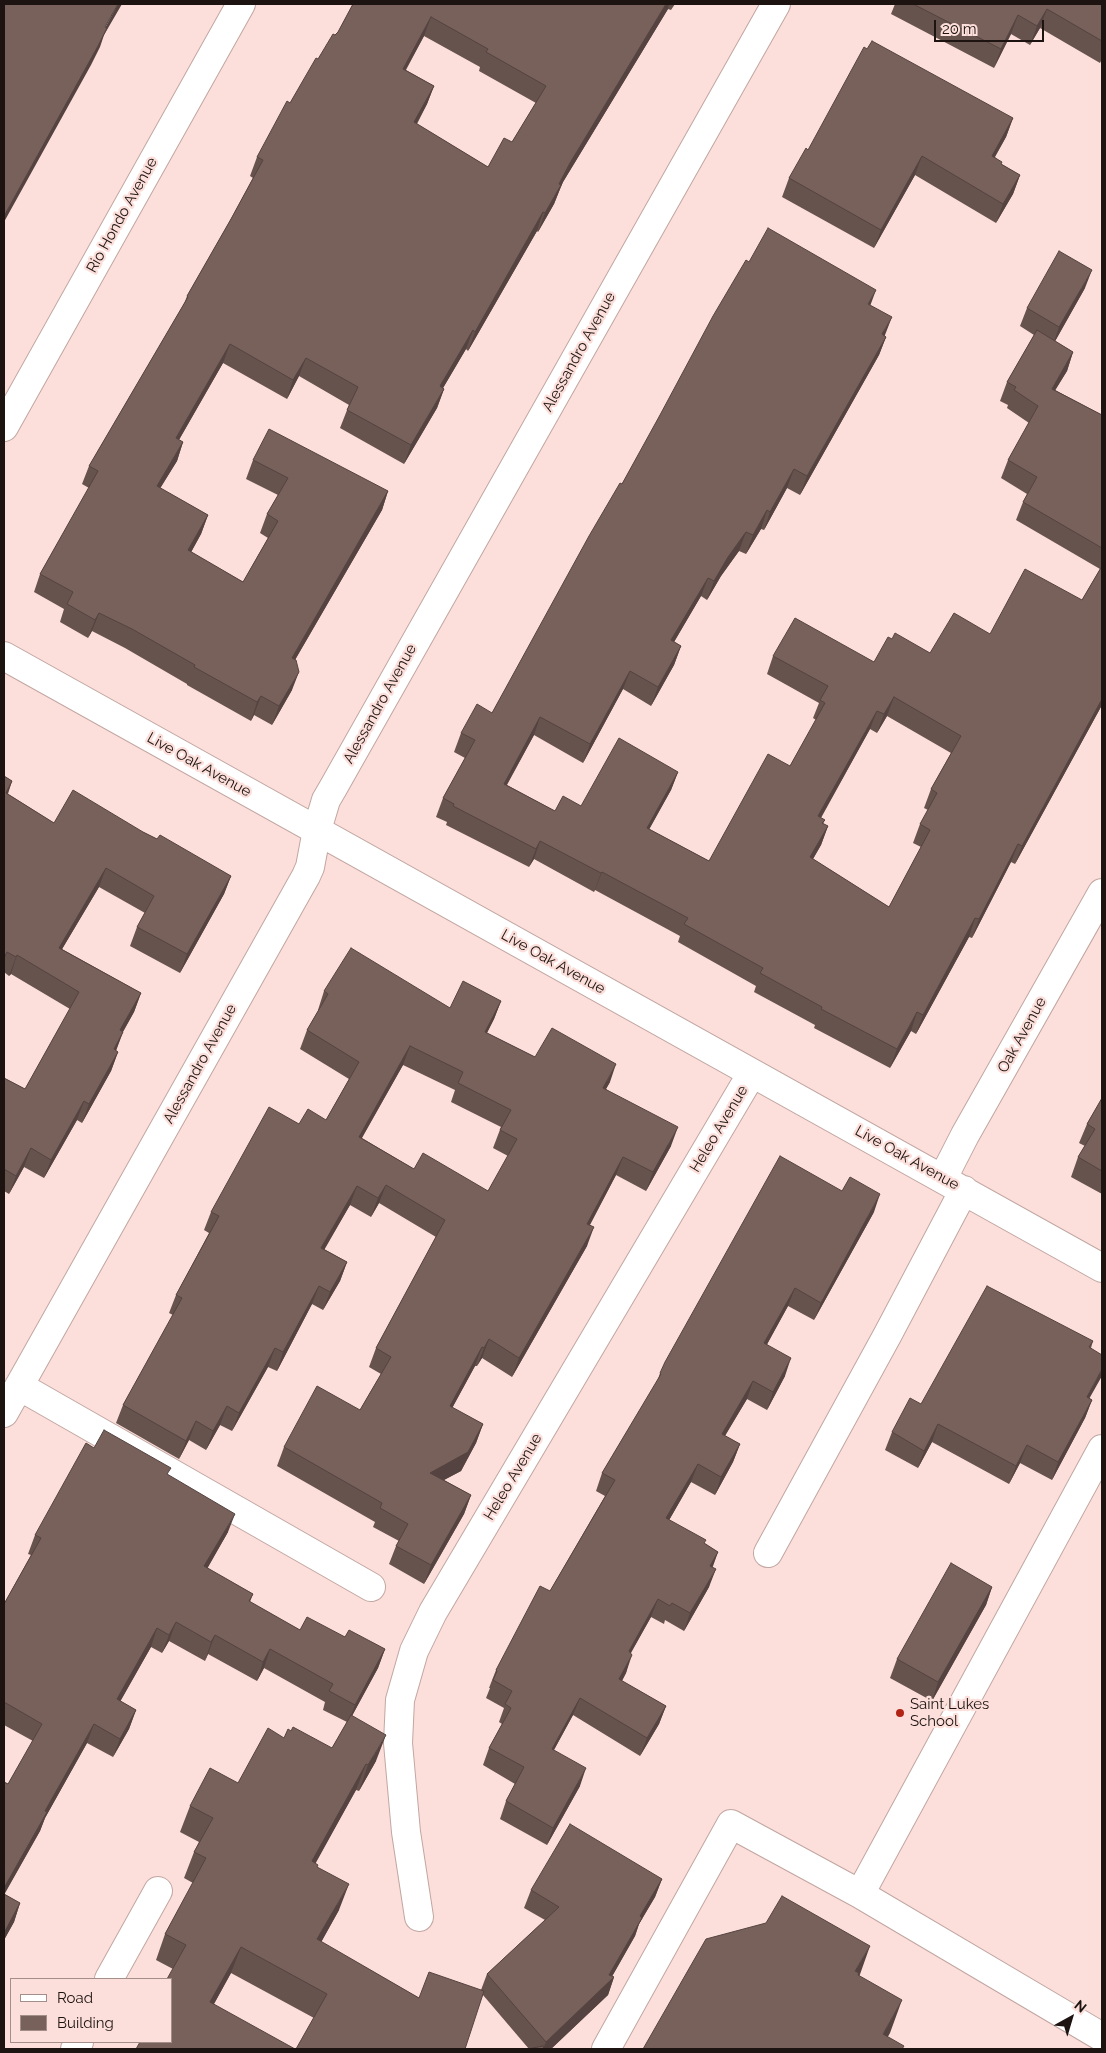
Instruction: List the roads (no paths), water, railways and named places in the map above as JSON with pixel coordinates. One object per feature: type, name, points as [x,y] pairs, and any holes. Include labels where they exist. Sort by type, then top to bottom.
[{"type":"street","name":"Rio Hondo Avenue","points":[[4,427],[241,4]]},
{"type":"street","name":"Alessandro Avenue","points":[[4,1413],[306,876],[310,867],[317,830],[326,800],[776,4]]},
{"type":"street","name":"Live Oak Avenue","points":[[4,656],[1102,1268]]},
{"type":"street","name":"Oak Avenue","points":[[768,1553],[888,1334],[954,1184],[965,1135],[1102,893]]},
{"type":"street","name":"Heleo Avenue","points":[[419,1917],[406,1832],[398,1744],[400,1700],[414,1651],[433,1612],[752,1073]]},
{"type":"street","points":[[19,1386],[370,1587]]},
{"type":"street","points":[[860,1894],[1102,1448]]},
{"type":"street","points":[[606,2049],[731,1824],[860,1894],[1102,2037]]},
{"type":"street","points":[[110,1978],[158,1891]]},
{"type":"place","name":"Saint Lukes School","points":[[900,1713]]}]
